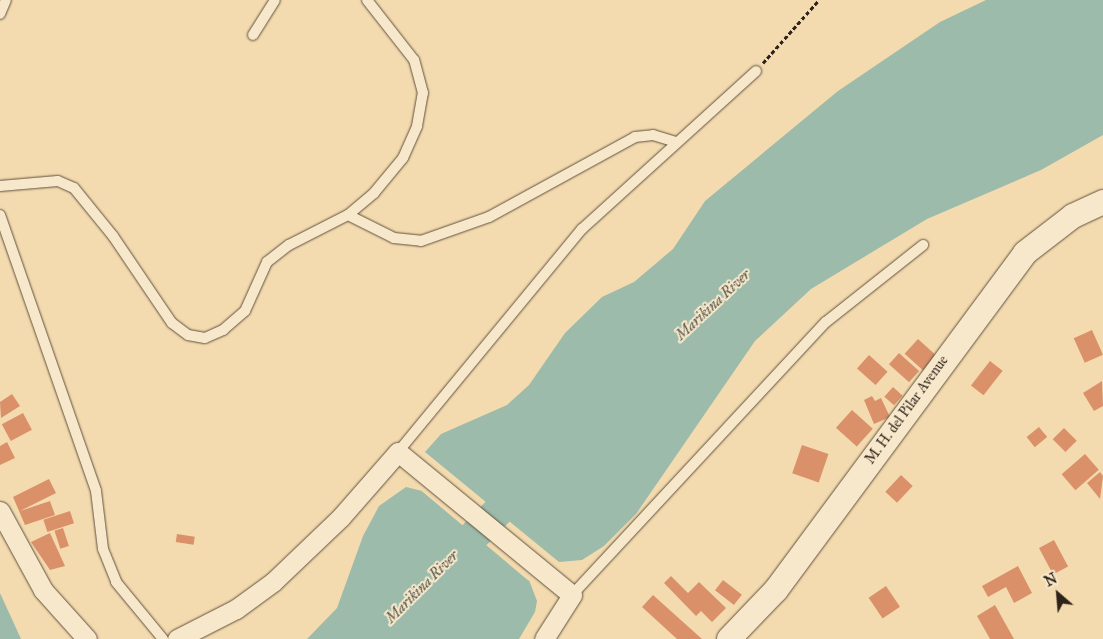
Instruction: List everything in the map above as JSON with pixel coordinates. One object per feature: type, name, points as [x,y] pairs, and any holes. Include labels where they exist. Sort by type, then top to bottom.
[{"type":"street","name":"M. H. del Pilar Avenue","points":[[729,639],[776,590],[1026,254],[1073,216],[1103,202]]},
{"type":"street","points":[[177,639],[236,609],[273,582],[341,517],[398,452],[572,595],[544,639]]},
{"type":"street","points":[[0,511],[43,590],[87,639]]},
{"type":"lane","points":[[0,14],[6,0]]},
{"type":"lane","points":[[252,35],[275,0]]},
{"type":"lane","points":[[0,186],[50,181],[74,188],[113,236],[172,323],[188,335],[205,338],[223,330],[245,311],[267,262],[289,245],[348,216],[403,158],[417,126],[423,93],[414,60],[368,0]]},
{"type":"lane","points":[[398,452],[582,229],[756,71]]},
{"type":"lane","points":[[348,216],[394,238],[421,241],[489,217],[635,136],[653,135],[676,142]]},
{"type":"lane","points":[[0,215],[96,491],[103,549],[116,582],[163,639]]},
{"type":"lane","points":[[572,595],[826,322],[923,245]]},
{"type":"path","points":[[756,71],[819,0]]},
{"type":"water","points":[[986,0],[1103,0],[1103,135],[1041,170],[927,219],[811,289],[755,341],[636,514],[604,546],[582,560],[559,562],[425,452],[441,434],[507,405],[529,385],[565,333],[602,297],[634,282],[673,249],[705,201],[838,91],[940,22]]},
{"type":"water","points":[[406,487],[422,491],[529,580],[537,601],[535,612],[519,639],[307,639],[337,608],[363,536],[379,506]]},
{"type":"water","points":[[0,593],[16,628],[21,639],[0,639]]},
{"type":"pier","points":[[442,467],[548,556],[547,559],[440,469]]},
{"type":"pier","points":[[424,489],[530,578],[529,581],[422,491]]},
{"type":"building","points":[[1092,330],[1103,355],[1085,363],[1074,338]]},
{"type":"building","points":[[918,339],[937,356],[923,371],[905,354]]},
{"type":"building","points":[[899,353],[919,371],[909,382],[889,364]]},
{"type":"building","points":[[869,355],[888,372],[876,385],[857,368]]},
{"type":"building","points":[[990,361],[1003,371],[984,395],[971,385]]},
{"type":"building","points":[[1102,381],[1103,406],[1094,411],[1083,393]]},
{"type":"building","points":[[893,387],[903,396],[894,405],[884,397]]},
{"type":"building","points":[[12,394],[20,406],[1,418],[0,402]]},
{"type":"building","points":[[872,396],[875,401],[881,398],[890,417],[874,424],[864,400]]},
{"type":"building","points":[[852,410],[873,429],[857,447],[836,428]]},
{"type":"building","points":[[23,413],[32,430],[11,441],[2,424]]},
{"type":"building","points":[[1039,427],[1047,437],[1035,447],[1027,437]]},
{"type":"building","points":[[1064,428],[1077,441],[1065,452],[1053,439]]},
{"type":"building","points":[[7,442],[15,458],[0,465],[0,446]]},
{"type":"building","points":[[802,445],[828,454],[819,482],[792,473]]},
{"type":"building","points":[[1085,454],[1099,470],[1075,490],[1062,474]]},
{"type":"building","points":[[1100,472],[1103,476],[1100,499],[1087,483]]},
{"type":"building","points":[[901,475],[913,486],[897,503],[885,492]]},
{"type":"building","points":[[49,479],[56,493],[20,511],[50,501],[55,515],[25,525],[13,497]]},
{"type":"building","points":[[70,511],[74,523],[47,532],[43,520]]},
{"type":"building","points":[[63,528],[69,546],[60,549],[54,531]]},
{"type":"building","points":[[50,533],[65,566],[50,570],[31,542]]},
{"type":"building","points":[[177,534],[195,537],[194,545],[176,542]]},
{"type":"building","points":[[1054,540],[1068,566],[1053,574],[1039,548]]},
{"type":"building","points":[[1018,566],[1032,593],[1014,603],[1006,587],[988,597],[982,586]]},
{"type":"building","points":[[671,576],[688,593],[699,582],[726,608],[712,622],[701,611],[696,616],[664,583]]},
{"type":"building","points":[[723,580],[742,595],[734,605],[715,590]]},
{"type":"building","points":[[886,586],[900,607],[883,618],[869,598]]},
{"type":"building","points":[[653,595],[702,639],[677,639],[642,607]]},
{"type":"building","points":[[995,605],[1014,639],[990,639],[977,616]]},
{"type":"waterway","name":"Marikina River","points":[[445,564],[526,482]]}]
